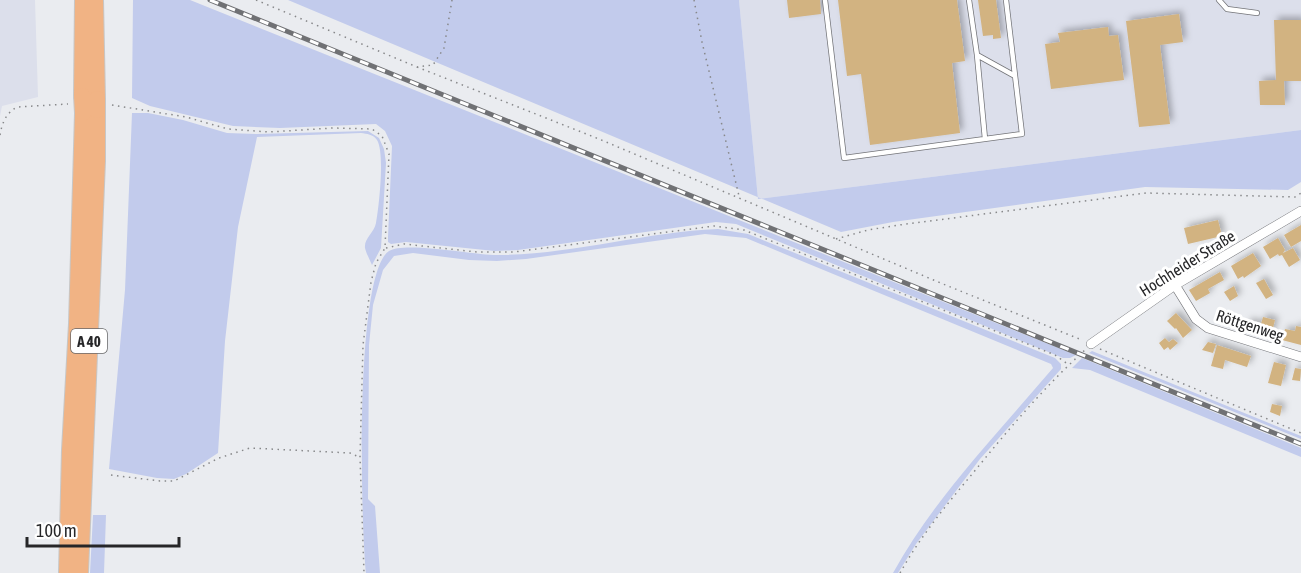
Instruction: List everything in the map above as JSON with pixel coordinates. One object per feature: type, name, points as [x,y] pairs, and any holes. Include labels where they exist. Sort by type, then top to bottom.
[{"type":"highway","name":"A 40","points":[[80,573],[97,161],[89,104],[83,0]]},
{"type":"highway","name":"A 40","points":[[67,573],[70,450],[95,0]]},
{"type":"street","name":"Hochheider Straße","points":[[1091,344],[1175,285],[1301,212]]},
{"type":"street","name":"Röttgenweg","points":[[1175,285],[1196,319],[1208,328],[1301,357]]},
{"type":"lane","points":[[825,0],[844,158],[1022,134],[1006,0]]},
{"type":"lane","points":[[969,0],[985,139]]},
{"type":"lane","points":[[1219,0],[1227,9],[1257,13]]},
{"type":"lane","points":[[977,55],[1015,76]]},
{"type":"path","points":[[256,0],[739,197],[1091,344],[1108,354],[1301,433]]},
{"type":"path","points":[[417,67],[433,65],[438,60],[444,48],[452,0]]},
{"type":"path","points":[[694,0],[739,197]]},
{"type":"path","points":[[0,135],[5,118],[17,107],[89,104],[186,117],[228,129],[269,132],[333,128],[372,129],[382,136],[389,154],[385,249],[376,263],[371,282],[363,345],[360,457],[364,573]]},
{"type":"path","points":[[835,239],[899,225],[1146,193],[1295,197],[1301,193]]},
{"type":"path","points":[[385,249],[404,244],[477,252],[514,252],[714,226],[729,227],[744,230],[1055,355],[1069,365]]},
{"type":"path","points":[[900,573],[951,500],[1009,429],[1091,344]]},
{"type":"path","points":[[111,475],[174,481],[219,458],[250,448],[350,453],[360,457]]},
{"type":"shaded area","points":[[0,0],[35,0],[38,97],[2,106],[0,116]]},
{"type":"shaded area","points":[[133,0],[190,0],[1076,355],[1063,358],[736,224],[716,222],[518,250],[495,251],[406,242],[391,244],[388,242],[388,237],[392,146],[385,131],[376,124],[280,128],[233,126],[150,106],[132,98]]},
{"type":"shaded area","points":[[288,0],[739,0],[758,197]]},
{"type":"shaded area","points":[[739,0],[1301,0],[1301,130],[758,199]]},
{"type":"shaded area","points":[[132,113],[148,113],[183,120],[227,133],[368,131],[379,138],[384,149],[386,163],[381,248],[372,265],[365,248],[366,241],[376,223],[380,193],[381,156],[377,140],[361,133],[257,137],[238,227],[225,341],[218,453],[186,474],[174,479],[109,469],[125,290]]},
{"type":"shaded area","points":[[1301,130],[1301,182],[1288,190],[1145,187],[893,222],[841,232],[761,199]]},
{"type":"shaded area","points":[[718,229],[748,234],[1055,358],[1061,364],[1061,369],[980,459],[916,544],[898,573],[893,573],[947,492],[1053,368],[1051,364],[746,238],[705,234],[526,259],[469,260],[413,253],[394,256],[383,270],[373,305],[369,345],[368,499],[375,506],[380,573],[366,573],[362,457],[365,351],[370,304],[378,270],[389,251],[409,247],[497,255],[525,254],[580,248],[663,234]]},
{"type":"shaded area","points":[[1092,351],[1301,436],[1301,439],[1089,353]]},
{"type":"shaded area","points":[[1082,358],[1301,448],[1301,457],[1090,370],[1072,368]]},
{"type":"shaded area","points":[[93,515],[106,515],[104,573],[90,573]]},
{"type":"building","points":[[787,0],[820,0],[821,14],[789,18]]},
{"type":"building","points":[[838,0],[957,0],[965,61],[952,63],[960,133],[870,145],[861,74],[847,76]]},
{"type":"building","points":[[978,0],[996,0],[1001,38],[993,39],[993,35],[983,36]]},
{"type":"building","points":[[1179,14],[1183,42],[1160,45],[1170,124],[1139,127],[1126,21]]},
{"type":"building","points":[[1274,20],[1301,20],[1301,81],[1284,81],[1285,105],[1260,105],[1259,81],[1276,80]]},
{"type":"building","points":[[1108,27],[1109,36],[1118,35],[1124,80],[1051,89],[1045,44],[1060,42],[1058,33]]},
{"type":"building","points":[[1218,220],[1222,236],[1188,244],[1184,228]]},
{"type":"building","points":[[1301,225],[1301,241],[1291,247],[1284,235]]},
{"type":"building","points":[[1278,238],[1285,250],[1283,253],[1293,248],[1300,260],[1289,267],[1282,255],[1278,254],[1270,259],[1263,247]]},
{"type":"building","points":[[1253,253],[1261,266],[1244,278],[1243,276],[1238,279],[1231,266]]},
{"type":"building","points":[[1220,272],[1224,280],[1208,289],[1210,293],[1196,301],[1189,290]]},
{"type":"building","points":[[1264,279],[1273,295],[1266,299],[1256,283]]},
{"type":"building","points":[[1234,286],[1238,296],[1230,301],[1224,292]]},
{"type":"building","points":[[1176,313],[1192,330],[1183,338],[1167,321]]},
{"type":"building","points":[[1263,317],[1275,320],[1271,336],[1246,330],[1248,321],[1261,324]]},
{"type":"building","points":[[1296,326],[1301,327],[1301,345],[1282,340],[1285,329],[1295,331]]},
{"type":"building","points":[[1165,338],[1169,342],[1173,339],[1178,343],[1170,350],[1168,347],[1164,350],[1159,343]]},
{"type":"building","points":[[1208,342],[1216,344],[1213,353],[1202,350]]},
{"type":"building","points":[[1217,345],[1251,356],[1247,367],[1225,360],[1223,369],[1211,366]]},
{"type":"building","points":[[1274,362],[1286,365],[1281,386],[1268,383]]},
{"type":"building","points":[[1295,368],[1301,369],[1300,381],[1292,380]]},
{"type":"building","points":[[1272,404],[1282,406],[1280,416],[1270,412]]},
{"type":"railway","points":[[210,0],[1301,444]]}]
